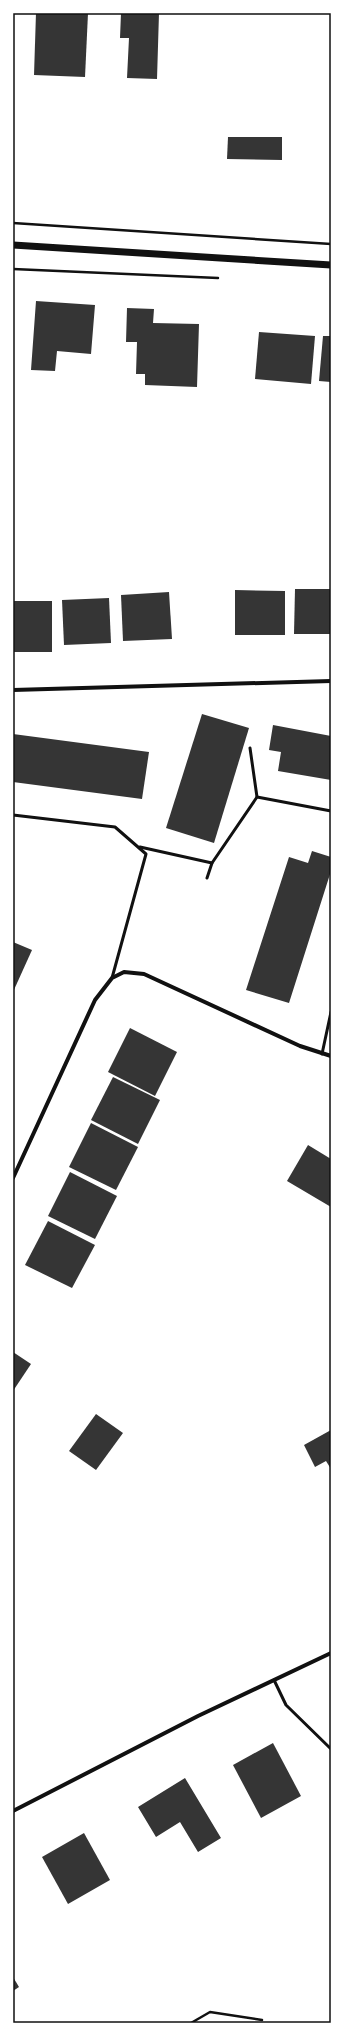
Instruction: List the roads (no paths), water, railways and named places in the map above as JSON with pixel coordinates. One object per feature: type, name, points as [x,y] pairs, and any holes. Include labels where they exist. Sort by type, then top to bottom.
[{"type":"street","points":[[13,245],[331,265]]},
{"type":"street","points":[[13,690],[331,681]]},
{"type":"street","points":[[13,1178],[95,1000],[112,978],[124,972],[144,974],[322,1054],[331,1056]]},
{"type":"street","points":[[13,1811],[198,1716],[331,1653]]},
{"type":"lane","points":[[207,878],[212,863],[256,797],[250,748]]},
{"type":"lane","points":[[256,797],[331,811]]},
{"type":"lane","points":[[13,815],[115,827],[146,854],[112,978]]},
{"type":"lane","points":[[138,847],[212,863]]},
{"type":"lane","points":[[322,1054],[331,1012]]},
{"type":"lane","points":[[274,1680],[286,1705],[331,1749]]}]
